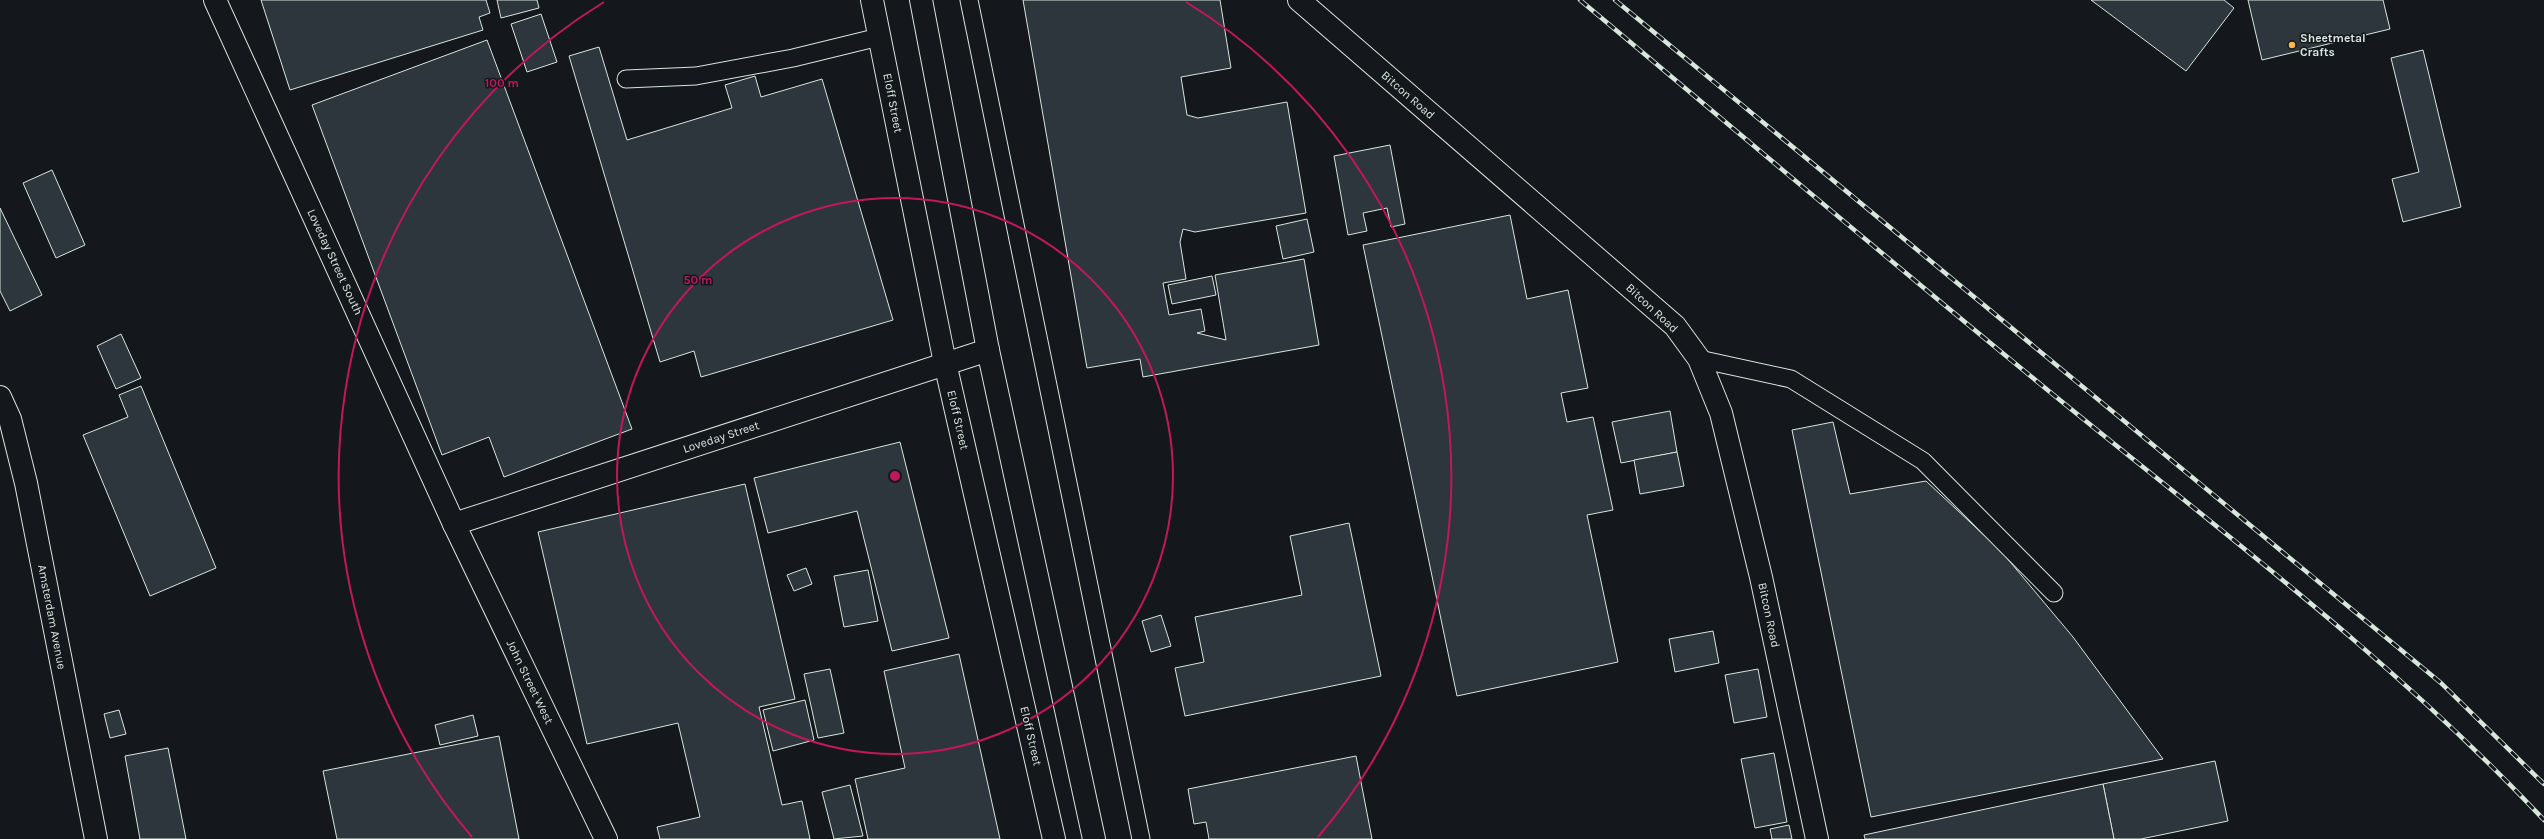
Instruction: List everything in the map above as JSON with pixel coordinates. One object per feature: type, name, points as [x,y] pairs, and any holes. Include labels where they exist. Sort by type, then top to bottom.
[{"type":"street","name":"Loveday Street South","points":[[215,0],[454,524]]},
{"type":"street","name":"Eloff Street","points":[[872,0],[945,363],[1054,839]]},
{"type":"street","points":[[921,0],[988,350],[1094,839]]},
{"type":"street","name":"Bitcon Road","points":[[1299,0],[1675,326],[1699,360],[1713,389],[1761,577],[1817,839]]},
{"type":"street","name":"Loveday Street","points":[[454,524],[988,350]]},
{"type":"street","name":"Amsterdam Avenue","points":[[0,397],[10,419],[26,483],[96,839]]},
{"type":"street","name":"John Street West","points":[[454,524],[606,839]]},
{"type":"lane","points":[[968,0],[1141,839]]},
{"type":"lane","points":[[626,79],[696,76],[793,58],[879,37]]},
{"type":"lane","points":[[1699,360],[1791,379],[1923,462],[2054,593]]},
{"type":"building","points":[[261,0],[486,0],[490,13],[479,17],[483,30],[290,90]]},
{"type":"building","points":[[497,0],[537,0],[539,8],[501,18]]},
{"type":"building","points":[[1023,0],[1220,0],[1231,68],[1181,77],[1187,115],[1198,118],[1287,102],[1306,213],[1195,232],[1183,229],[1180,242],[1186,279],[1163,283],[1169,315],[1201,309],[1205,331],[1197,333],[1226,340],[1215,275],[1304,259],[1319,345],[1143,377],[1140,359],[1087,368]]},
{"type":"building","points":[[2091,0],[2224,0],[2234,8],[2186,71]]},
{"type":"building","name":"Sheetmetal Crafts","points":[[2248,0],[2383,0],[2390,29],[2262,60]]},
{"type":"building","points":[[541,14],[557,62],[527,72],[511,24]]},
{"type":"building","points":[[487,40],[632,429],[504,477],[489,437],[442,455],[312,105]]},
{"type":"building","points":[[599,47],[627,140],[732,108],[725,85],[755,76],[761,97],[822,79],[893,320],[701,377],[694,351],[660,362],[569,56]]},
{"type":"building","points":[[2423,50],[2461,207],[2403,222],[2392,179],[2419,172],[2391,58]]},
{"type":"building","points":[[1390,145],[1405,224],[1391,227],[1387,208],[1363,213],[1367,231],[1348,235],[1334,156]]},
{"type":"building","points":[[52,170],[85,245],[56,258],[23,183]]},
{"type":"building","points":[[0,208],[42,295],[10,311],[0,291]]},
{"type":"building","points":[[1510,215],[1527,299],[1568,290],[1588,388],[1561,393],[1567,422],[1593,417],[1613,510],[1587,515],[1618,662],[1457,696],[1363,245]]},
{"type":"building","points":[[1307,219],[1314,252],[1283,259],[1276,226]]},
{"type":"building","points":[[1212,276],[1216,295],[1172,304],[1168,285]]},
{"type":"building","points":[[121,334],[141,378],[116,389],[97,346]]},
{"type":"building","points":[[141,386],[216,568],[150,596],[83,435],[128,417],[119,395]]},
{"type":"building","points":[[1670,411],[1677,452],[1621,463],[1612,422]]},
{"type":"building","points":[[1833,422],[1850,494],[1926,481],[2001,551],[2073,637],[2163,759],[1871,817],[1792,430]]},
{"type":"building","points":[[900,442],[949,638],[892,651],[857,511],[768,533],[754,478]]},
{"type":"building","points":[[1677,452],[1684,486],[1640,494],[1634,460]]},
{"type":"building","points":[[745,484],[795,699],[759,707],[782,805],[802,801],[810,839],[660,839],[657,827],[700,817],[678,723],[587,744],[538,532]]},
{"type":"building","points":[[1349,523],[1381,676],[1185,716],[1175,668],[1204,662],[1195,617],[1302,595],[1290,536]]},
{"type":"building","points":[[806,568],[812,584],[794,591],[787,575]]},
{"type":"building","points":[[868,570],[878,621],[844,627],[834,576]]},
{"type":"building","points":[[1161,615],[1171,646],[1151,652],[1142,621]]},
{"type":"building","points":[[1713,631],[1719,663],[1675,672],[1669,639]]},
{"type":"building","points":[[959,654],[1000,839],[868,839],[855,779],[905,768],[884,671]]},
{"type":"building","points":[[830,669],[844,733],[818,738],[804,674]]},
{"type":"building","points":[[1758,669],[1767,717],[1734,723],[1725,675]]},
{"type":"building","points":[[805,700],[814,740],[773,751],[763,710]]},
{"type":"building","points":[[119,710],[126,734],[110,738],[104,714]]},
{"type":"building","points":[[473,715],[478,736],[440,745],[435,725]]},
{"type":"building","points":[[499,736],[519,839],[337,839],[323,771]]},
{"type":"building","points":[[168,748],[186,839],[140,839],[125,756]]},
{"type":"building","points":[[1774,753],[1787,822],[1755,828],[1741,759]]},
{"type":"building","points":[[1356,756],[1372,839],[1209,839],[1206,822],[1194,824],[1188,789]]},
{"type":"building","points":[[2215,761],[2228,821],[2141,839],[2114,839],[2103,784]]},
{"type":"building","points":[[2103,784],[2114,839],[1865,839],[1864,835]]},
{"type":"building","points":[[850,785],[863,836],[834,839],[822,792]]},
{"type":"building","points":[[1789,825],[1792,839],[1772,839],[1770,829]]},
{"type":"railway","points":[[1580,0],[1981,336],[2299,593],[2425,703],[2485,760],[2544,820]]},
{"type":"railway","points":[[1615,0],[2441,683],[2544,784]]},
{"type":"place","name":"Sheetmetal Crafts","points":[[2292,45]]}]
